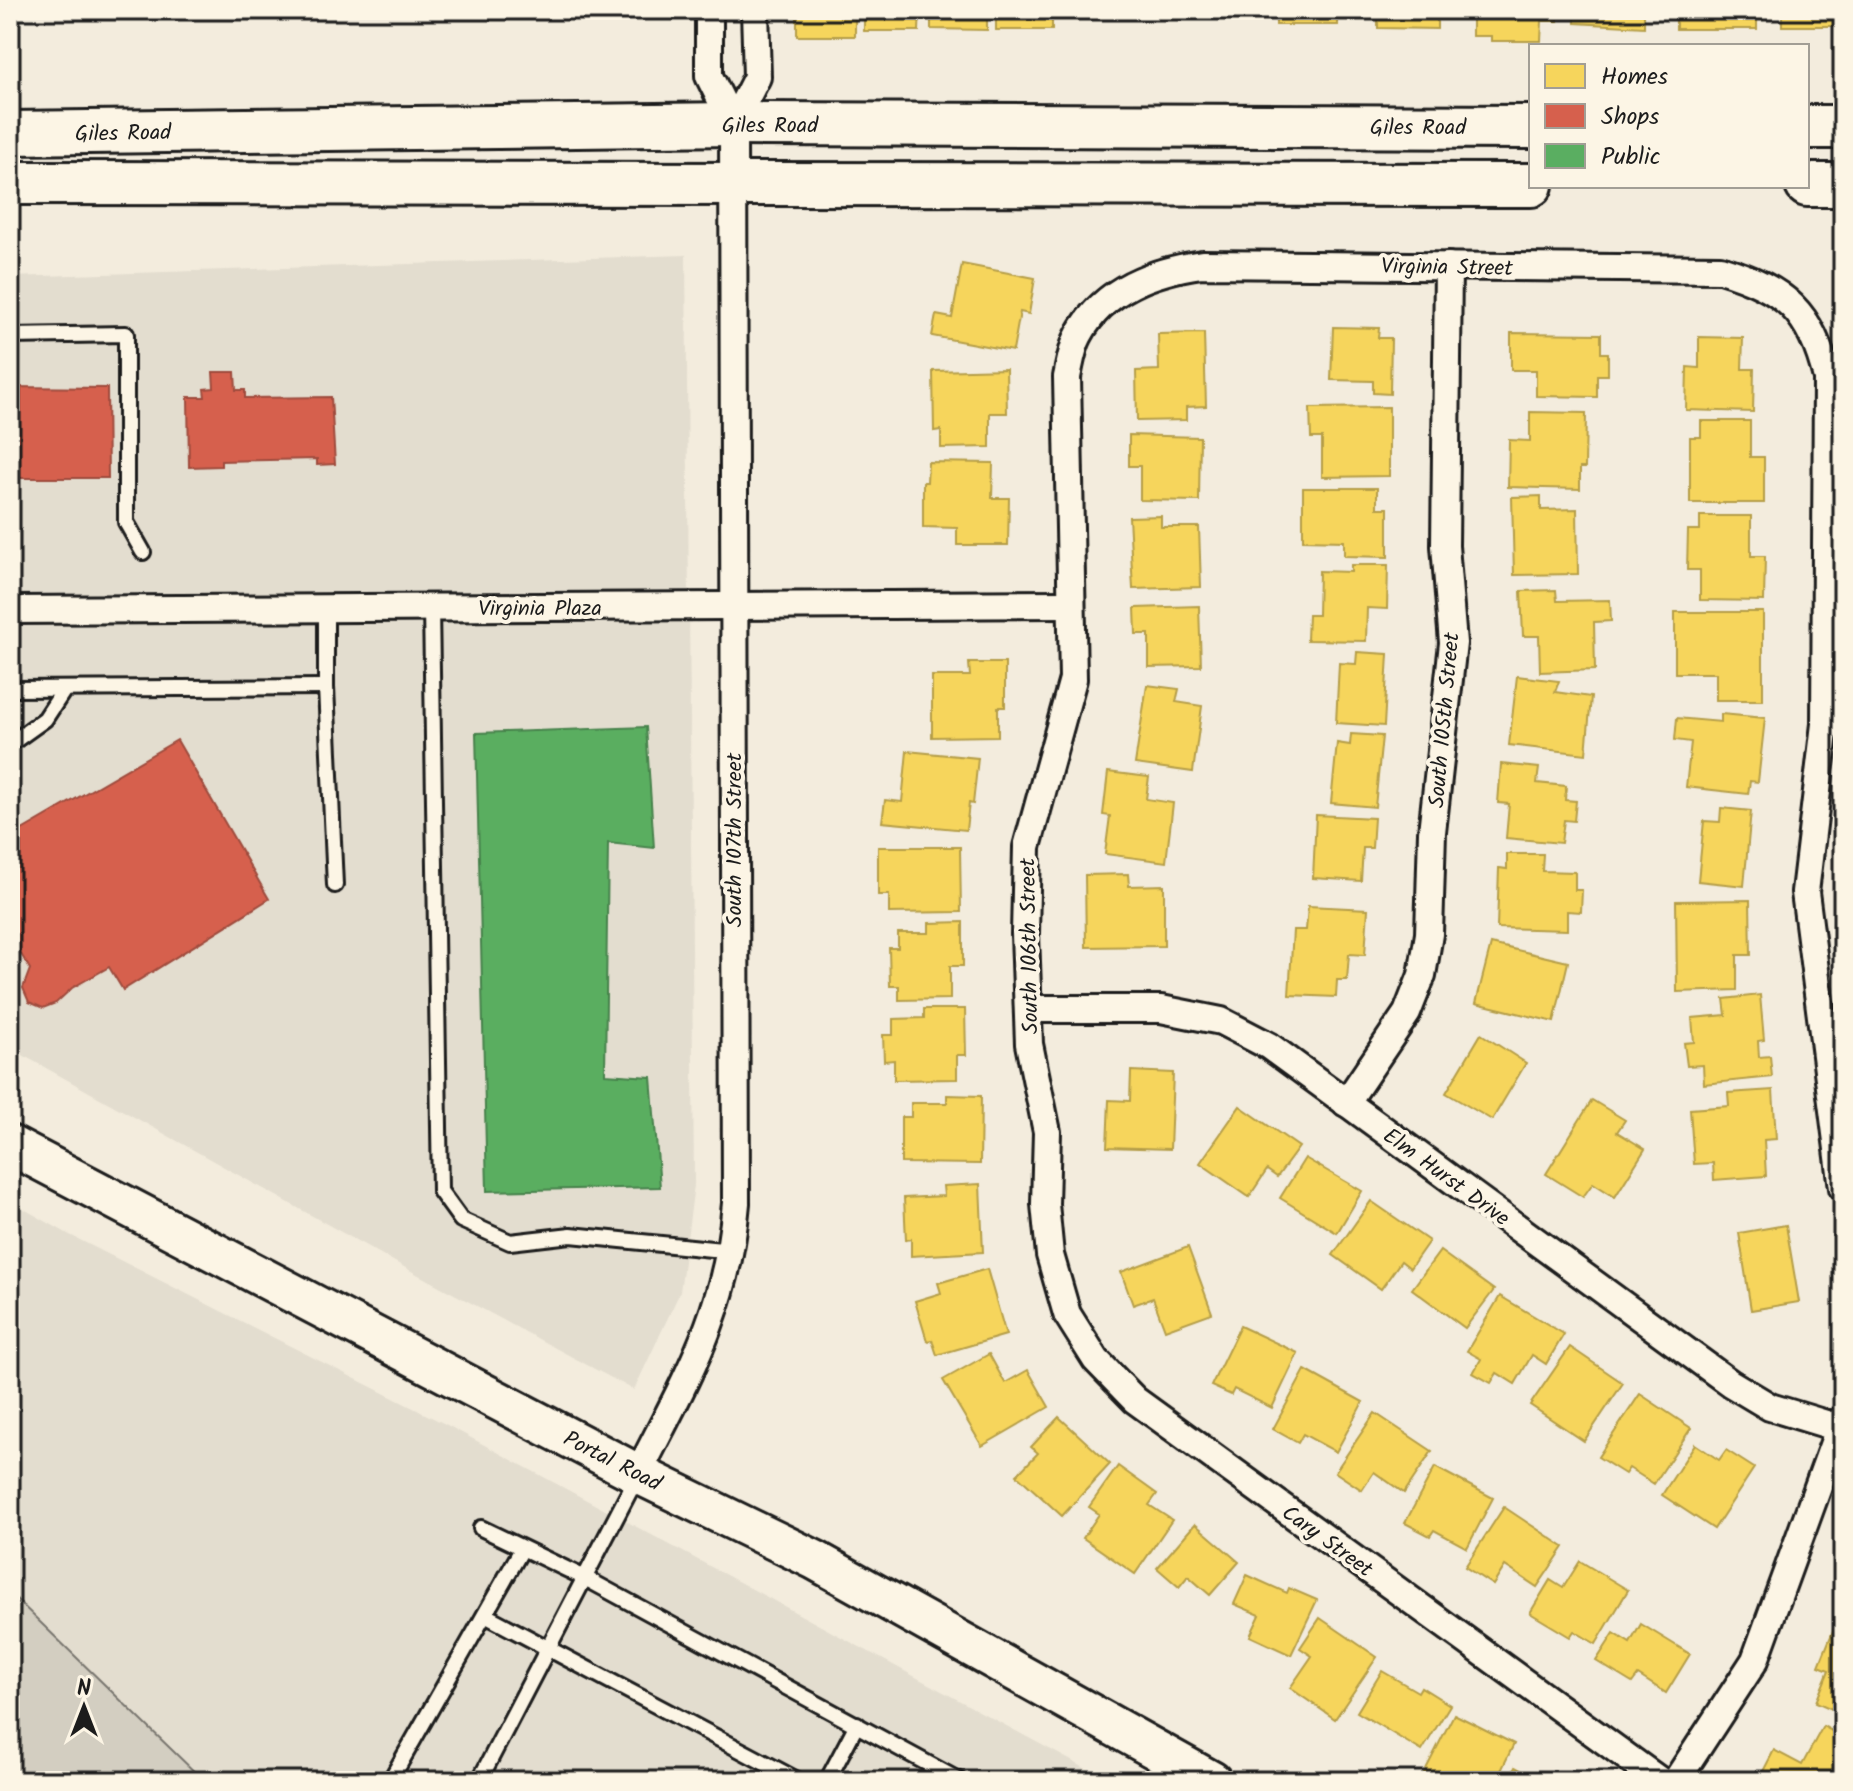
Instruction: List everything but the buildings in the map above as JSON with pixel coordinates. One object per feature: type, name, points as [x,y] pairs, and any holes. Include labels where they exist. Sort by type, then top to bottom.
[{"type":"main road","name":"Giles Road","points":[[10,133],[733,124],[1529,127]]},
{"type":"main road","points":[[1809,127],[1843,127]]},
{"type":"main road","points":[[10,183],[1529,185]]},
{"type":"main road","points":[[1809,185],[1843,185]]},
{"type":"main road","name":"Portal Road","points":[[10,1145],[638,1474],[815,1560],[1212,1781]]},
{"type":"street","points":[[709,10],[709,76],[733,124]]},
{"type":"street","points":[[733,124],[757,77],[755,10]]},
{"type":"street","name":"South 107th Street","points":[[638,1474],[709,1334],[732,1251],[736,1203],[733,124]]},
{"type":"street","name":"Virginia Street","points":[[1095,312],[1128,285],[1162,270],[1202,264],[1720,269],[1755,280],[1782,295],[1800,311],[1821,351],[1835,436]]},
{"type":"street","name":"South 105th Street","points":[[1346,1103],[1407,1013],[1422,975],[1429,934],[1432,832],[1453,643],[1445,546],[1448,266]]},
{"type":"street","name":"South 106th Street","points":[[1050,1255],[1045,1204],[1047,1132],[1029,1044],[1027,847],[1073,679],[1067,377],[1078,337],[1095,312]]},
{"type":"street","points":[[1835,436],[1825,724],[1805,892],[1839,1121],[1843,1188]]},
{"type":"street","name":"Virginia Plaza","points":[[10,610],[1070,604]]},
{"type":"street","name":"Elm Hurst Drive","points":[[1028,1009],[1161,1009],[1221,1021],[1269,1046],[1730,1383],[1770,1407],[1841,1423]]},
{"type":"street","name":"Cary Street","points":[[1050,1255],[1067,1314],[1096,1360],[1135,1400],[1660,1781]]},
{"type":"street","points":[[1676,1781],[1755,1660],[1841,1423]]},
{"type":"lane","points":[[10,336],[126,334],[126,522],[143,552]]},
{"type":"lane","points":[[431,607],[440,1191],[461,1220],[510,1242],[571,1235],[732,1251]]},
{"type":"lane","points":[[326,608],[326,687],[335,885]]},
{"type":"lane","points":[[10,689],[326,687]]},
{"type":"lane","points":[[10,744],[45,719],[64,690]]},
{"type":"lane","points":[[479,1781],[638,1474]]},
{"type":"lane","points":[[481,1528],[585,1578],[960,1781]]},
{"type":"lane","points":[[390,1781],[522,1549]]},
{"type":"lane","points":[[485,1615],[799,1781]]},
{"type":"lane","points":[[827,1781],[857,1724]]},
{"type":"shaded area","points":[[686,255],[694,1185],[680,1292],[634,1390],[413,1272],[10,1048],[10,277]]},
{"type":"shaded area","points":[[10,1201],[68,1234],[449,1426],[1109,1781],[204,1781],[10,1593]]},
{"type":"shaded area","points":[[10,1593],[204,1781],[10,1781]]}]
